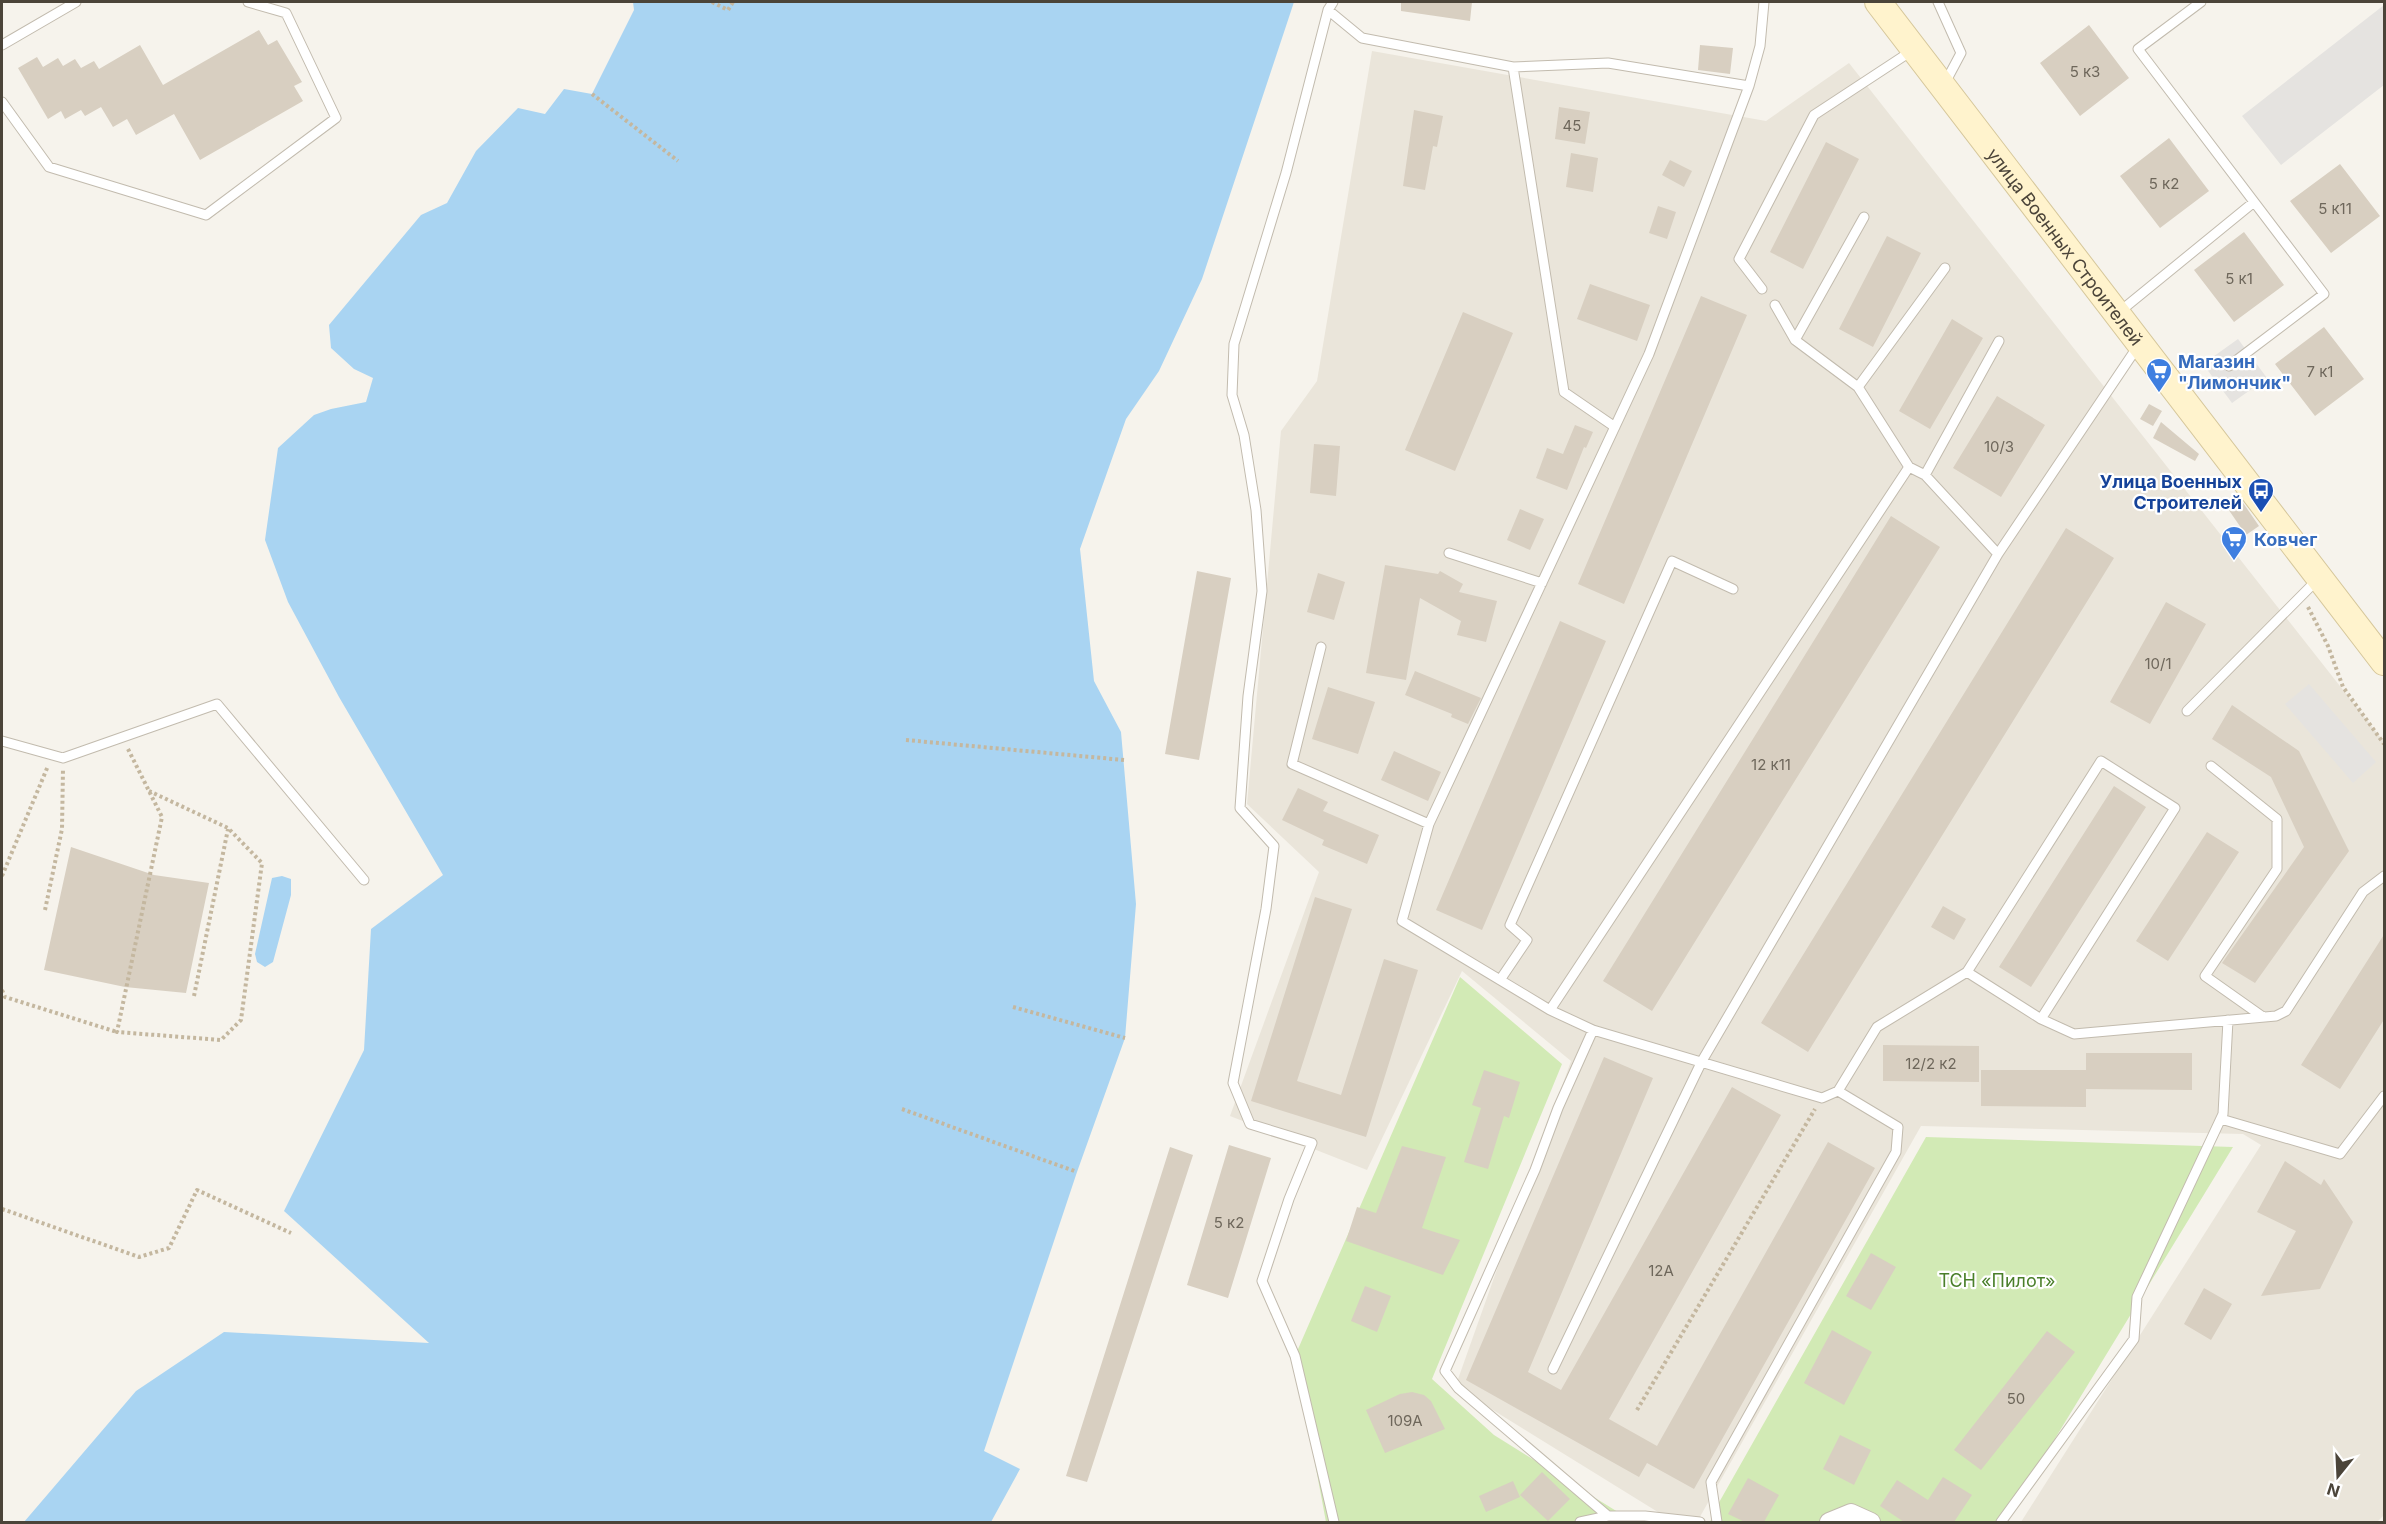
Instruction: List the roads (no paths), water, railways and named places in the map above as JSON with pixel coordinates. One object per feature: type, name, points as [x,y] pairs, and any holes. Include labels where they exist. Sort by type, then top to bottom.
[{"type":"main road","name":"улица Военных Строителей","points":[[1878,2],[2385,662]]},
{"type":"street","points":[[1829,1522],[1851,1513],[1871,1522]]},
{"type":"lane","points":[[2,45],[76,2]]},
{"type":"lane","points":[[2,102],[49,167],[206,215],[336,118],[286,13],[248,2]]},
{"type":"lane","points":[[1764,2],[1760,46],[1749,86],[1649,354],[1429,824],[1402,921],[1550,1010],[1593,1030],[1822,1098],[1838,1091],[1877,1027],[1967,972],[2101,761],[2175,808],[2041,1019]]},
{"type":"lane","points":[[1938,2],[1961,53],[1943,86]]},
{"type":"lane","points":[[2201,2],[2138,49],[2324,294],[2229,366]]},
{"type":"lane","points":[[1330,6],[1362,38],[1513,67],[1608,63],[1749,86]]},
{"type":"lane","points":[[1330,6],[1286,173],[1234,344],[1232,395],[1244,435],[1256,510],[1262,591],[1248,696],[1240,808],[1274,846],[1266,909],[1233,1083],[1250,1124],[1312,1143],[1288,1199],[1262,1281],[1294,1356],[1334,1522]]},
{"type":"lane","points":[[1762,289],[1739,259],[1814,116],[1914,49]]},
{"type":"lane","points":[[1513,67],[1564,392],[1615,427]]},
{"type":"lane","points":[[2116,314],[2254,202]]},
{"type":"lane","points":[[1796,340],[1864,218]]},
{"type":"lane","points":[[1858,387],[1946,268]]},
{"type":"lane","points":[[1775,305],[1796,340],[1858,387],[1909,467],[1925,475],[1998,554]]},
{"type":"lane","points":[[1925,475],[1999,341]]},
{"type":"lane","points":[[1552,1369],[1702,1061],[1998,554],[2139,344]]},
{"type":"lane","points":[[1550,1010],[1909,467]]},
{"type":"lane","points":[[1449,553],[1542,583]]},
{"type":"lane","points":[[1500,980],[1527,940],[1510,925],[1672,561],[1733,589]]},
{"type":"lane","points":[[2187,711],[2320,576]]},
{"type":"lane","points":[[1321,647],[1292,764],[1429,824]]},
{"type":"lane","points":[[2,741],[63,758],[217,705],[364,880]]},
{"type":"lane","points":[[2211,766],[2277,819],[2277,869],[2205,975],[2263,1017]]},
{"type":"lane","points":[[1967,972],[2041,1019],[2074,1034],[2276,1016],[2286,1011],[2363,891],[2385,876]]},
{"type":"lane","points":[[2001,1522],[2134,1339],[2137,1297],[2223,1114],[2228,1020]]},
{"type":"lane","points":[[1593,1030],[1557,1108],[1535,1170],[1444,1371],[1458,1388],[1608,1516]]},
{"type":"lane","points":[[1717,1522],[1711,1482],[1896,1152],[1898,1127],[1838,1091]]},
{"type":"lane","points":[[2221,1119],[2340,1154],[2385,1096]]},
{"type":"lane","points":[[1580,1522],[1608,1516],[1645,1516],[1700,1522]]},
{"type":"water","points":[[633,2],[1294,2],[1202,279],[1159,371],[1126,419],[1080,549],[1094,681],[1121,732],[1136,904],[1125,1038],[1077,1172],[984,1451],[1020,1469],[991,1522],[24,1522],[136,1391],[224,1332],[429,1343],[284,1211],[364,1050],[371,929],[443,875],[339,697],[288,602],[265,540],[278,448],[314,415],[366,402],[373,378],[354,369],[331,348],[329,325],[421,215],[447,203],[476,151],[518,108],[545,114],[564,89],[592,94],[634,10]]},
{"type":"water","points":[[282,876],[291,879],[291,895],[273,962],[265,967],[257,962],[255,954],[272,878]]},
{"type":"place","name":"Магазин \"Лимончик\"","points":[[2159,394]]},
{"type":"place","name":"Улица Военных Строителей","points":[[2261,514]]},
{"type":"place","name":"Ковчег","points":[[2234,562]]},
{"type":"park label","name":"ТСН «Пилот»","points":[[1997,1280]]}]
